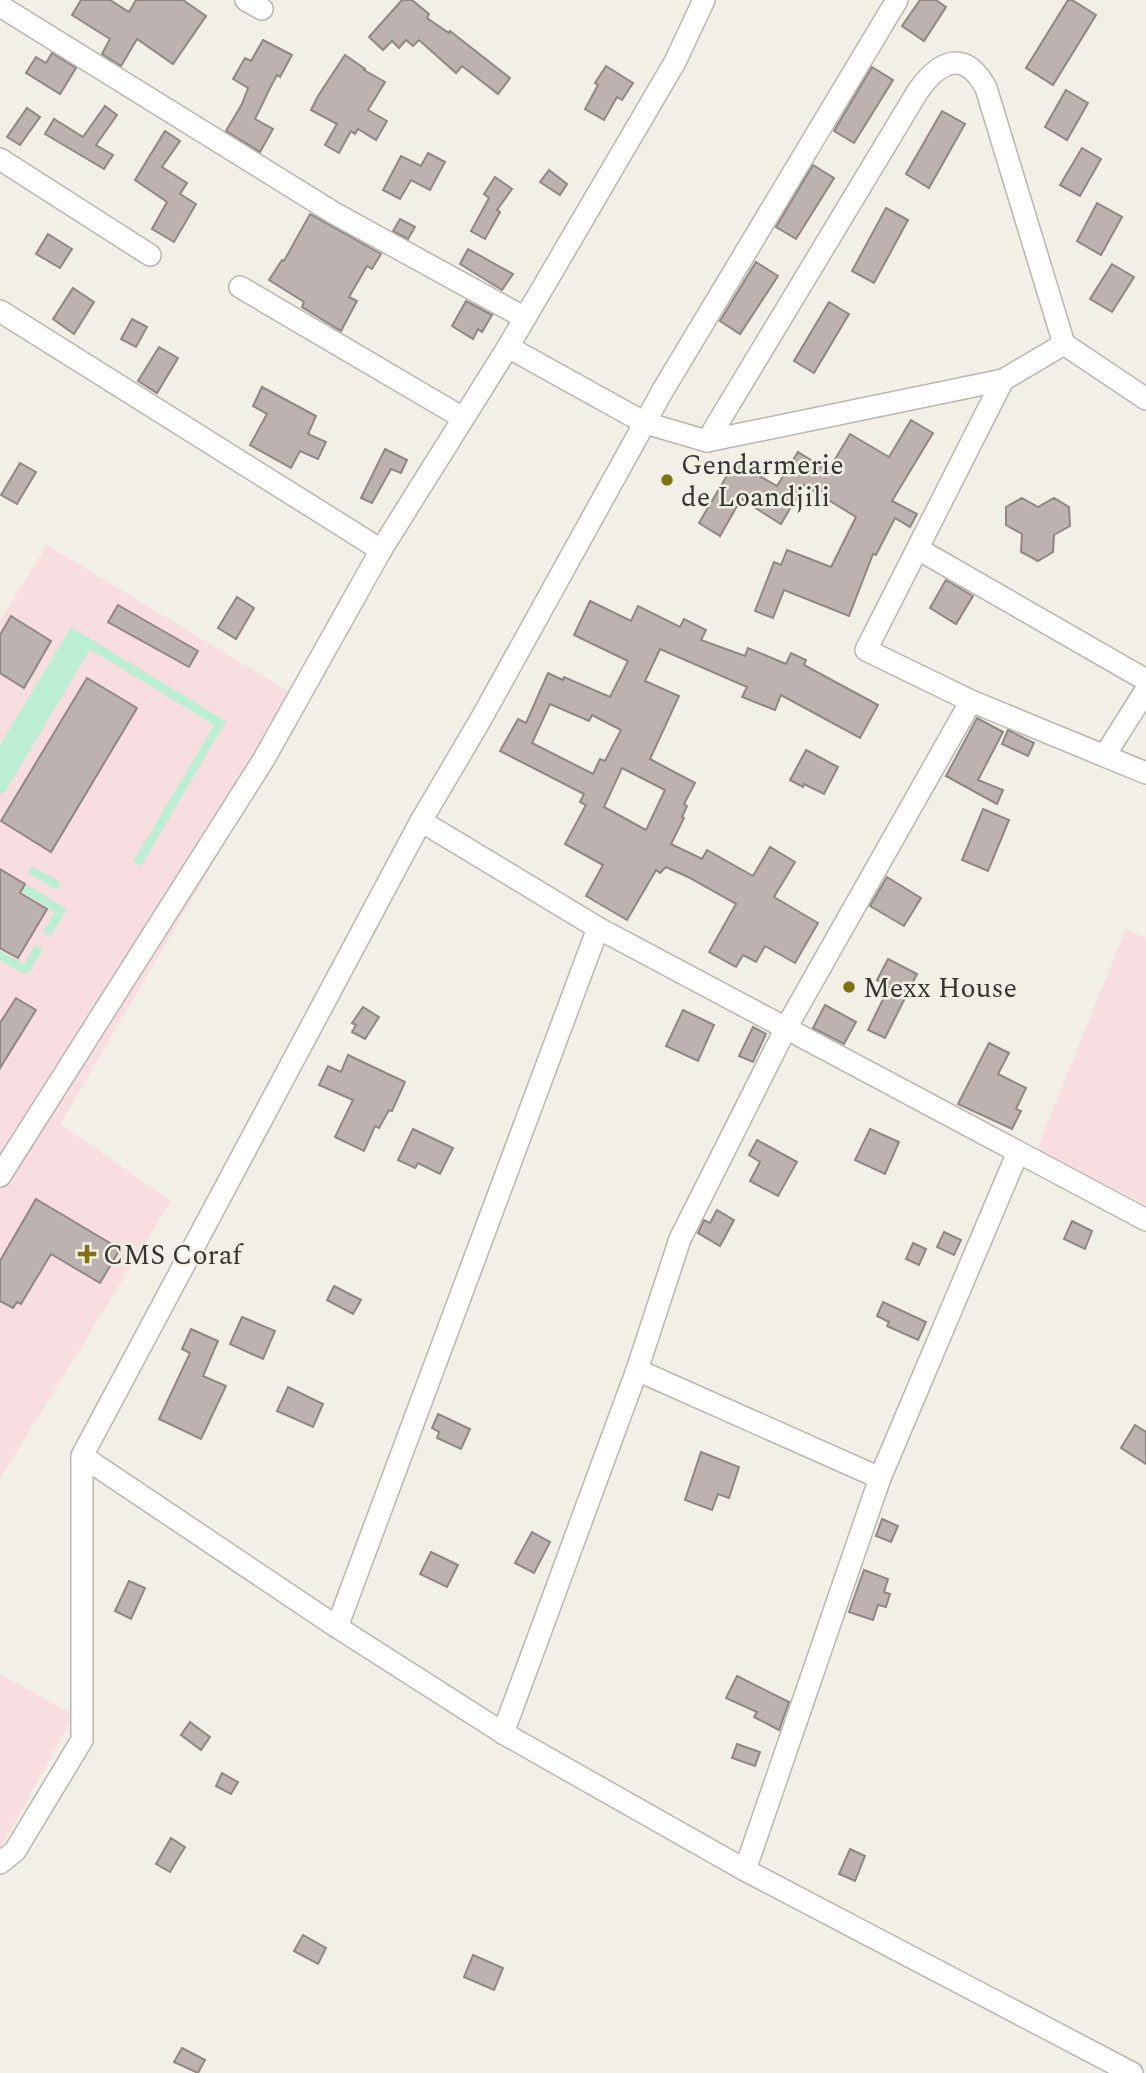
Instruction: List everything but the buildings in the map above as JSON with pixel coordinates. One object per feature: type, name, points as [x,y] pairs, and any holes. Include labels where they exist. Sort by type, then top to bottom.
[{"type":"street","points":[[0,1176],[264,759],[380,550],[508,347],[675,62],[704,0]]},
{"type":"street","points":[[0,1863],[15,1851],[82,1740],[82,1456],[421,821],[481,719],[645,423],[897,0]]},
{"type":"street","points":[[0,6],[334,213],[525,318]]},
{"type":"street","points":[[707,441],[918,91],[930,74],[944,66],[957,64],[970,66],[986,88],[1065,344],[1146,399]]},
{"type":"street","points":[[0,159],[150,255]]},
{"type":"street","points":[[240,287],[463,418]]},
{"type":"street","points":[[0,311],[380,550]]},
{"type":"street","points":[[508,347],[645,423],[707,441],[1003,380],[1065,344]]},
{"type":"street","points":[[1003,380],[866,650],[971,701],[1146,773]]},
{"type":"street","points":[[918,549],[1146,680]]},
{"type":"street","points":[[1105,755],[1146,690]]},
{"type":"street","points":[[503,1733],[637,1370],[680,1239],[786,1028],[971,701]]},
{"type":"street","points":[[421,821],[598,928],[1146,1220]]},
{"type":"street","points":[[337,1627],[598,928]]},
{"type":"street","points":[[745,1870],[880,1478],[1018,1152]]},
{"type":"street","points":[[637,1370],[880,1478]]},
{"type":"street","points":[[82,1456],[337,1627],[503,1733],[745,1870],[1132,2073]]},
{"type":"shaded area","points":[[47,545],[307,703],[60,1124],[171,1201],[0,1479],[0,621]]},
{"type":"shaded area","points":[[1126,929],[1146,937],[1146,1205],[1037,1149]]},
{"type":"shaded area","points":[[0,1674],[74,1715],[0,1849]]},
{"type":"green space","points":[[71,627],[226,721],[141,866],[133,862],[214,725],[90,649],[5,792],[0,794],[0,745]]},
{"type":"green space","points":[[32,866],[59,881],[59,888],[55,889],[28,873]]},
{"type":"green space","points":[[26,884],[67,909],[50,937],[43,932],[55,912],[22,892]]},
{"type":"green space","points":[[35,945],[43,949],[29,972],[24,974],[0,960],[0,951],[24,964]]},
{"type":"place","name":"Gendarmerie de Loandjili","points":[[667,480]]},
{"type":"place","name":"Mexx House","points":[[849,987]]},
{"type":"place","name":"CMS Coraf","points":[[87,1254]]}]
